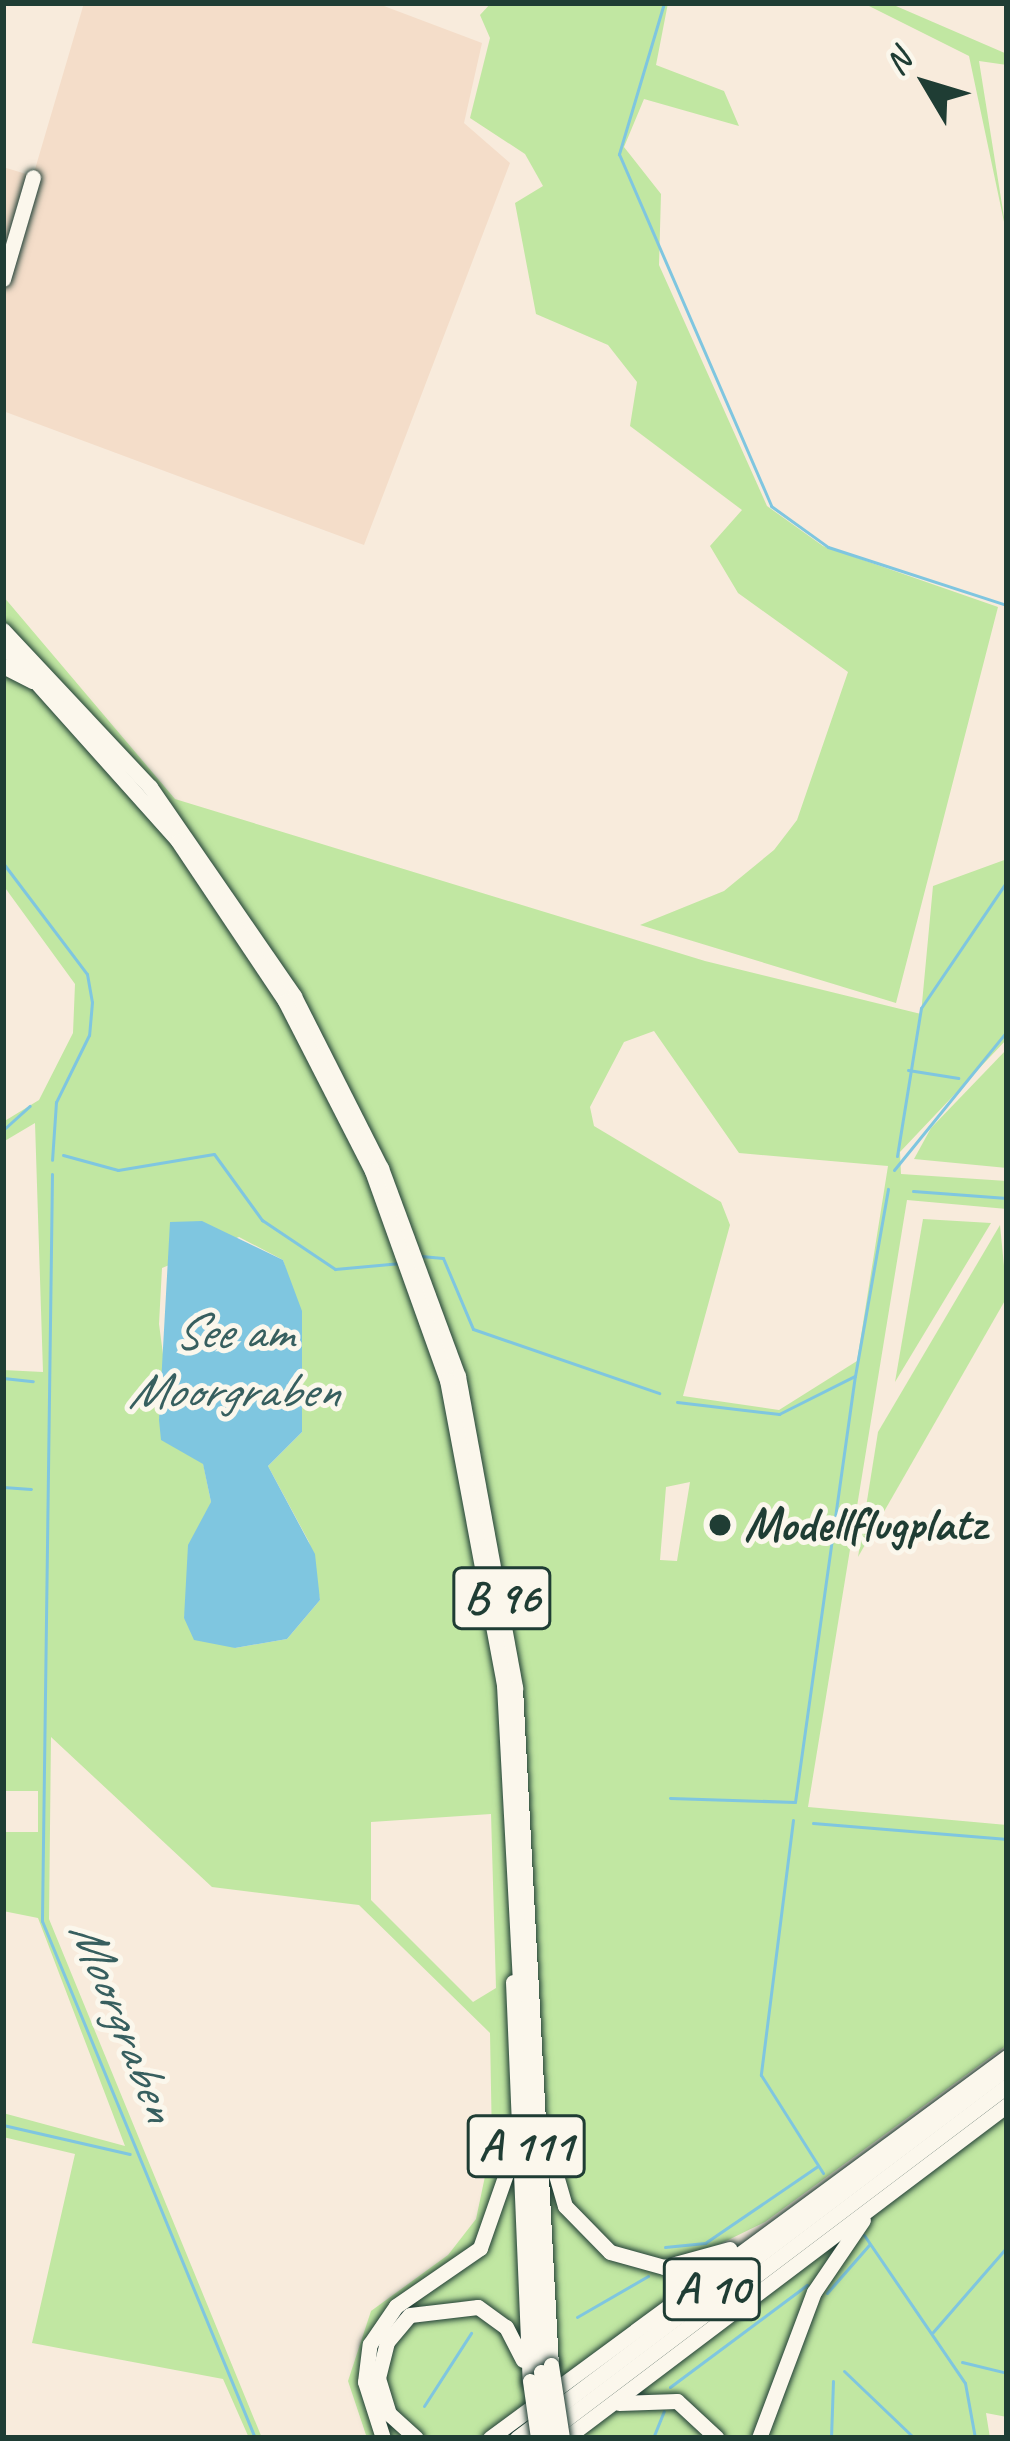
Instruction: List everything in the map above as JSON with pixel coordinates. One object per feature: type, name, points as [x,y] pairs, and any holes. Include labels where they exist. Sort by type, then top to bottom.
[{"type":"highway","points":[[3,279],[33,177]]},
{"type":"highway","points":[[3,615],[47,673]]},
{"type":"highway","name":"B 96","points":[[3,630],[47,673],[238,908],[346,1093],[413,1260],[486,1490],[512,1666],[536,2092]]},
{"type":"highway","name":"B 96","points":[[3,645],[50,692],[218,896],[336,1096],[413,1260],[475,1487],[506,1705],[520,1920]]},
{"type":"highway","points":[[3,666],[50,692]]},
{"type":"highway","points":[[383,2438],[365,2382],[370,2344],[397,2306],[480,2248],[504,2195],[513,2117],[520,1920]]},
{"type":"highway","name":"A 111","points":[[520,1920],[541,2373],[551,2438]]},
{"type":"highway","points":[[490,2438],[808,2198],[1007,2057]]},
{"type":"highway","name":"A 10","points":[[517,2438],[1007,2068]]},
{"type":"highway","name":"A 10","points":[[540,2438],[1007,2086]]},
{"type":"highway","points":[[536,2092],[565,2206],[621,2258],[697,2263],[808,2198]]},
{"type":"highway","name":"A 111","points":[[536,2092],[541,2373],[564,2438]]},
{"type":"highway","points":[[564,2438],[1007,2105]]},
{"type":"highway","points":[[513,2117],[541,2373],[540,2438]]},
{"type":"highway","points":[[759,2438],[830,2263],[934,2159]]},
{"type":"highway","points":[[416,2438],[389,2414],[378,2378],[390,2335],[417,2311],[453,2302],[487,2311],[511,2333],[541,2373]]},
{"type":"highway","points":[[595,2416],[668,2397],[717,2438]]},
{"type":"shaded area","points":[[84,3],[376,3],[482,43],[464,123],[510,163],[364,545],[3,411],[3,167],[33,176]]},
{"type":"green space","points":[[491,3],[668,3],[656,65],[724,91],[739,126],[644,99],[624,147],[661,194],[659,265],[767,506],[823,546],[998,607],[896,1003],[640,925],[724,891],[774,850],[797,820],[848,672],[738,593],[710,546],[742,510],[630,426],[637,382],[608,345],[536,314],[515,203],[543,186],[525,154],[470,118],[490,38],[480,15]]},
{"type":"green space","points":[[863,3],[889,3],[1007,54],[1007,65],[979,61],[1007,236],[969,56]]},
{"type":"green space","points":[[3,596],[175,799],[705,961],[921,1014],[933,886],[1007,859],[1007,1039],[900,1152],[901,1174],[1007,1181],[1007,1209],[907,1200],[808,1807],[1007,1825],[1007,2045],[765,2222],[683,2262],[624,2254],[571,2207],[544,2113],[565,2214],[598,2249],[676,2270],[729,2255],[502,2438],[367,2438],[348,2381],[371,2311],[448,2255],[476,2219],[492,2143],[490,2033],[359,1905],[212,1887],[51,1737],[49,1919],[262,2438],[249,2438],[223,2379],[32,2343],[75,2154],[3,2137],[3,2113],[125,2146],[38,1918],[3,1911],[3,1832],[38,1832],[38,1791],[3,1791],[3,1370],[43,1372],[35,1123],[3,1142],[3,1122],[39,1100],[73,1033],[75,984],[3,885]],"holes":[[[654,1031],[739,1153],[888,1166],[857,1361],[779,1410],[683,1396],[730,1225],[721,1202],[594,1126],[590,1107],[624,1042]],[[239,1237],[283,1260],[298,1311],[302,1432],[268,1466],[309,1542],[320,1600],[287,1639],[235,1648],[184,1618],[211,1502],[203,1463],[159,1420],[168,1392],[159,1324],[162,1268]],[[690,1482],[677,1561],[660,1560],[666,1487]],[[491,1814],[496,1988],[473,2002],[371,1900],[371,1822]]]},
{"type":"green space","points":[[1007,1049],[1007,1168],[914,1159],[931,1128]]},
{"type":"green space","points":[[923,1219],[991,1223],[895,1382]]},
{"type":"green space","points":[[1000,1225],[1007,1297],[858,1557],[878,1432]]},
{"type":"green space","points":[[1007,2113],[1007,2417],[986,2413],[990,2438],[766,2438],[821,2290],[865,2222]]},
{"type":"green space","points":[[848,2227],[809,2289],[752,2438],[721,2438],[678,2396],[634,2394]]},
{"type":"green space","points":[[670,2402],[712,2438],[572,2438],[619,2407]]},
{"type":"water","name":"See am Moorgraben","points":[[202,1221],[283,1260],[302,1311],[302,1432],[268,1466],[315,1554],[320,1600],[287,1639],[235,1648],[194,1640],[184,1618],[188,1545],[211,1502],[203,1464],[161,1440],[159,1420],[170,1222]]},
{"type":"waterway","points":[[664,3],[619,154],[771,506],[828,547],[1007,605]]},
{"type":"waterway","name":"Moorgraben","points":[[3,863],[87,974],[92,1002],[89,1035],[56,1102],[52,1160]]},
{"type":"waterway","points":[[897,1156],[921,1008],[1007,881]]},
{"type":"waterway","points":[[894,1170],[1007,1031]]},
{"type":"waterway","points":[[908,1070],[958,1078]]},
{"type":"waterway","points":[[3,1130],[30,1106]]},
{"type":"waterway","points":[[63,1155],[118,1170],[214,1154],[262,1220],[335,1269],[401,1263]]},
{"type":"waterway","name":"Moorgraben","points":[[52,1174],[42,1921],[255,2438]]},
{"type":"waterway","points":[[677,1402],[779,1414],[855,1376],[888,1189]]},
{"type":"waterway","points":[[913,1191],[1007,1198]]},
{"type":"waterway","points":[[421,1256],[443,1258],[473,1329],[659,1393]]},
{"type":"waterway","points":[[670,1798],[795,1802],[855,1376]]},
{"type":"waterway","points":[[3,1378],[33,1381]]},
{"type":"waterway","points":[[3,1487],[31,1489]]},
{"type":"waterway","points":[[793,1820],[761,2075],[823,2173]]},
{"type":"waterway","points":[[813,1823],[1007,1839]]},
{"type":"waterway","points":[[3,2125],[130,2154]]},
{"type":"waterway","points":[[665,2247],[705,2243],[818,2166]]},
{"type":"waterway","points":[[864,2235],[965,2383],[975,2438]]},
{"type":"waterway","points":[[827,2293],[869,2245]]},
{"type":"waterway","points":[[933,2332],[1007,2247]]},
{"type":"waterway","points":[[577,2317],[648,2276]]},
{"type":"waterway","points":[[670,2387],[807,2285]]},
{"type":"waterway","points":[[424,2406],[471,2333]]},
{"type":"waterway","points":[[962,2362],[1007,2373]]},
{"type":"waterway","points":[[844,2371],[914,2438]]},
{"type":"waterway","points":[[831,2438],[833,2381]]},
{"type":"waterway","points":[[653,2438],[664,2411]]},
{"type":"place","name":"Modellflugplatz","points":[[720,1525]]}]
